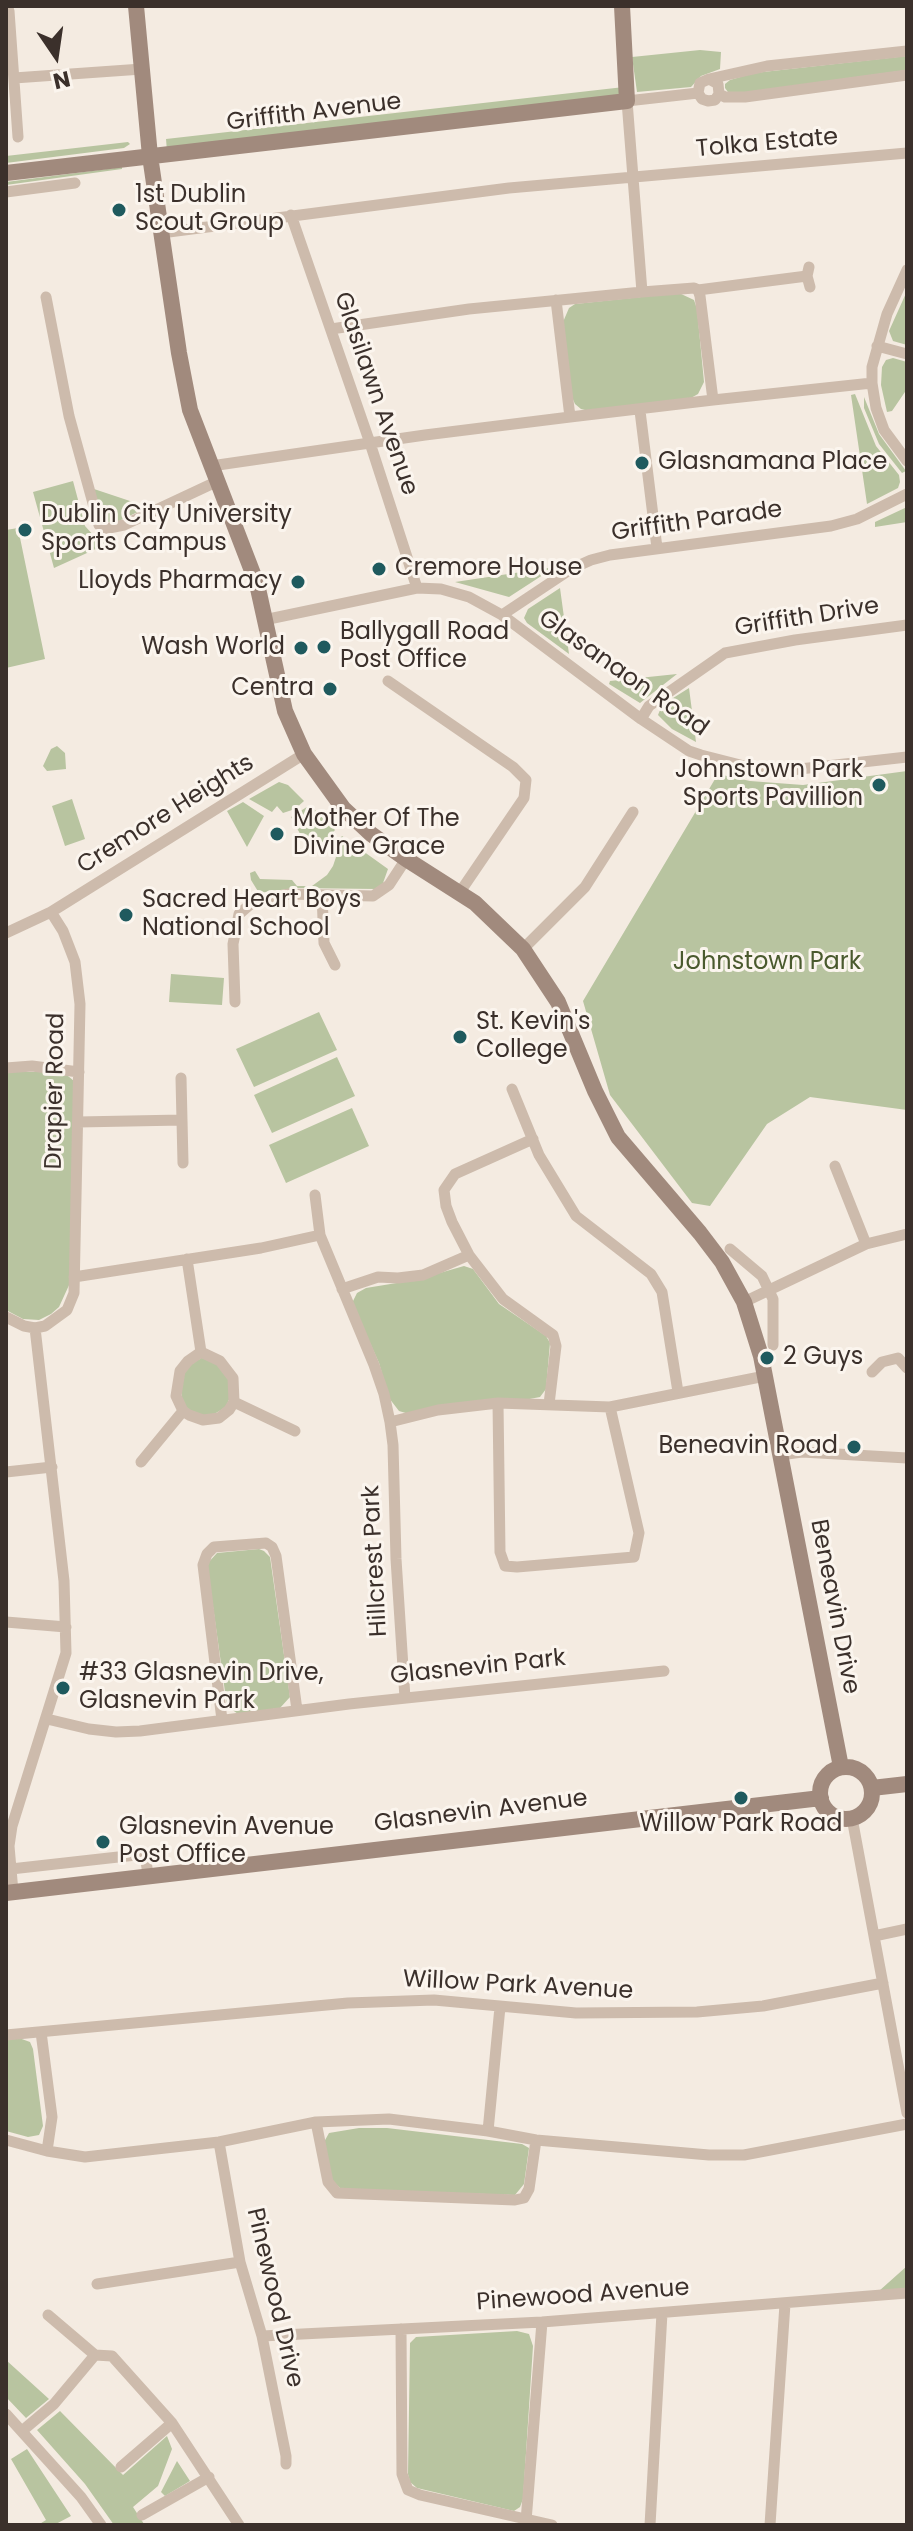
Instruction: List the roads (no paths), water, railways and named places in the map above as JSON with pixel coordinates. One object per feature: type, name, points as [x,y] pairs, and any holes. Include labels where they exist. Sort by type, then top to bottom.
[{"type":"street","name":"Beneavin Drive","points":[[136,6],[150,156],[190,410],[257,584],[285,711],[304,754],[343,808],[371,834],[460,892],[495,920],[523,949],[558,1002],[618,1137],[700,1233],[722,1262],[744,1302],[765,1376],[841,1767]]},
{"type":"street","points":[[622,6],[631,177],[642,292]]},
{"type":"street","points":[[9,11],[18,137]]},
{"type":"street","points":[[907,51],[767,66],[732,73],[716,87],[715,100],[702,99],[698,93],[700,83],[716,87],[725,97],[745,97],[907,75]]},
{"type":"street","points":[[14,78],[142,69]]},
{"type":"street","points":[[627,101],[698,93]]},
{"type":"street","name":"Griffith Avenue","points":[[6,173],[627,101]]},
{"type":"street","name":"Tolka Estate","points":[[161,233],[489,190],[907,153]]},
{"type":"street","points":[[6,192],[75,183]]},
{"type":"street","name":"Glasilawn Avenue","points":[[291,215],[417,588]]},
{"type":"street","points":[[907,270],[887,314],[877,346],[872,383],[884,430],[907,461]]},
{"type":"street","points":[[331,329],[469,309],[642,292],[698,290],[809,277]]},
{"type":"street","points":[[698,290],[713,400]]},
{"type":"street","points":[[46,297],[69,416],[99,525],[108,529],[124,525],[214,474],[370,443],[872,383]]},
{"type":"street","points":[[556,300],[570,417]]},
{"type":"street","points":[[877,346],[907,354]]},
{"type":"street","points":[[640,411],[657,548]]},
{"type":"street","name":"Griffith Parade","points":[[502,615],[571,569],[610,555],[831,526],[857,519],[907,494]]},
{"type":"street","name":"Glasanaon Road","points":[[264,620],[417,588],[441,589],[469,597],[502,615],[689,751],[756,769],[791,770],[907,757]]},
{"type":"street","name":"Griffith Drive","points":[[641,719],[649,706],[725,653],[907,625]]},
{"type":"street","points":[[388,681],[501,758],[526,780],[524,798],[460,892]]},
{"type":"street","name":"Cremore Heights","points":[[6,933],[51,912],[304,754]]},
{"type":"street","points":[[523,949],[585,887],[633,812]]},
{"type":"street","points":[[235,1002],[233,944],[239,914],[253,902],[288,894],[373,896],[389,885],[406,859]]},
{"type":"street","points":[[322,895],[324,943],[335,965]]},
{"type":"street","name":"Drapier Road","points":[[35,1328],[56,1321],[67,1310],[74,1293],[80,1004],[75,962],[63,931],[51,912]]},
{"type":"street","points":[[6,1068],[32,1066],[79,1072]]},
{"type":"street","points":[[181,1078],[183,1163]]},
{"type":"street","points":[[512,1089],[557,1189],[576,1216],[651,1274],[662,1292],[678,1392]]},
{"type":"street","points":[[78,1122],[182,1120]]},
{"type":"street","points":[[533,1139],[455,1174],[444,1190],[446,1206],[469,1255],[503,1299],[553,1335],[556,1346],[549,1404]]},
{"type":"street","points":[[835,1166],[866,1244]]},
{"type":"street","name":"Hillcrest Park","points":[[315,1195],[320,1235],[374,1365],[390,1422],[405,1698]]},
{"type":"street","points":[[744,1302],[866,1244],[907,1234]]},
{"type":"street","points":[[74,1277],[261,1248],[320,1235]]},
{"type":"street","points":[[730,1249],[762,1276],[769,1289],[773,1299],[773,1345]]},
{"type":"street","points":[[342,1289],[378,1277],[423,1275],[469,1255]]},
{"type":"street","points":[[187,1259],[201,1352]]},
{"type":"street","points":[[6,1317],[35,1328],[52,1467],[66,1627],[66,1653],[12,1826],[10,1892]]},
{"type":"street","points":[[201,1352],[212,1356],[229,1370],[233,1378],[234,1402],[219,1418],[203,1420],[183,1411],[176,1396],[180,1371],[201,1352]]},
{"type":"street","points":[[872,1372],[882,1362],[898,1358],[907,1368]]},
{"type":"street","points":[[390,1422],[438,1410],[498,1403],[610,1407],[765,1376]]},
{"type":"street","points":[[234,1402],[295,1431]]},
{"type":"street","points":[[498,1403],[500,1552],[505,1566],[517,1567],[634,1557],[639,1533],[610,1407]]},
{"type":"street","points":[[141,1462],[183,1411]]},
{"type":"street","points":[[780,1455],[802,1452],[907,1458]]},
{"type":"street","points":[[6,1472],[52,1467]]},
{"type":"street","points":[[222,1720],[203,1565],[214,1547],[266,1543],[272,1547],[276,1556],[297,1710]]},
{"type":"street","points":[[6,1622],[66,1627]]},
{"type":"street","name":"Glasnevin Park","points":[[47,1719],[116,1732],[664,1671]]},
{"type":"street","points":[[841,1767],[864,1774],[872,1788],[870,1804],[852,1818],[836,1817],[824,1806],[821,1798],[823,1782],[841,1767]]},
{"type":"street","points":[[872,1788],[907,1784]]},
{"type":"street","name":"Glasnevin Avenue","points":[[10,1892],[821,1798]]},
{"type":"street","points":[[852,1818],[907,2113]]},
{"type":"street","points":[[11,1869],[145,1854],[148,1875]]},
{"type":"street","points":[[91,1860],[93,1881]]},
{"type":"street","points":[[874,1936],[907,1929]]},
{"type":"street","name":"Willow Park Avenue","points":[[6,2035],[348,2003],[434,2000],[625,2014],[697,2012],[763,2006],[883,1983]]},
{"type":"street","points":[[488,2131],[500,2007]]},
{"type":"street","points":[[41,2032],[52,2117],[47,2151]]},
{"type":"street","points":[[6,2140],[85,2157],[219,2142],[316,2122],[389,2119],[536,2140],[709,2155],[744,2155],[907,2124]]},
{"type":"street","points":[[316,2122],[328,2182],[337,2193],[524,2198],[529,2189],[536,2140]]},
{"type":"street","name":"Pinewood Drive","points":[[219,2142],[240,2262],[262,2336],[286,2464]]},
{"type":"street","points":[[97,2284],[240,2262]]},
{"type":"street","name":"Pinewood Avenue","points":[[262,2336],[542,2322],[907,2293]]},
{"type":"street","points":[[770,2525],[785,2304]]},
{"type":"street","points":[[650,2525],[662,2313]]},
{"type":"street","points":[[48,2315],[95,2355],[112,2356],[172,2423],[239,2525]]},
{"type":"street","points":[[526,2521],[542,2322]]},
{"type":"street","points":[[401,2329],[402,2474],[408,2490],[552,2525]]},
{"type":"street","points":[[22,2431],[54,2404],[95,2355]]},
{"type":"street","points":[[6,2414],[81,2497],[101,2525]]},
{"type":"street","points":[[121,2467],[172,2423]]},
{"type":"street","points":[[142,2515],[209,2477]]},
{"type":"place","name":"1st Dublin Scout Group","points":[[119,210]]},
{"type":"place","name":"Glasnamana Place","points":[[642,463]]},
{"type":"place","name":"Dublin City University Sports Campus","points":[[25,530]]},
{"type":"place","name":"Cremore House","points":[[379,569]]},
{"type":"place","name":"Lloyds Pharmacy","points":[[298,582]]},
{"type":"place","name":"Ballygall Road Post Office","points":[[324,647]]},
{"type":"place","name":"Wash World","points":[[301,648]]},
{"type":"place","name":"Centra","points":[[330,689]]},
{"type":"place","name":"Johnstown Park Sports Pavillion","points":[[879,785]]},
{"type":"place","name":"Mother Of The Divine Grace","points":[[277,834]]},
{"type":"place","name":"Sacred Heart Boys National School","points":[[126,915]]},
{"type":"place","name":"St. Kevin's College","points":[[460,1037]]},
{"type":"place","name":"2 Guys","points":[[767,1358]]},
{"type":"place","name":"Beneavin Road","points":[[854,1447]]},
{"type":"place","name":"#33 Glasnevin Drive, Glasnevin Park","points":[[63,1688]]},
{"type":"place","name":"Willow Park Road","points":[[741,1798]]},
{"type":"place","name":"Glasnevin Avenue Post Office","points":[[103,1842]]},
{"type":"park label","name":"Johnstown Park","points":[[767,963]]}]
